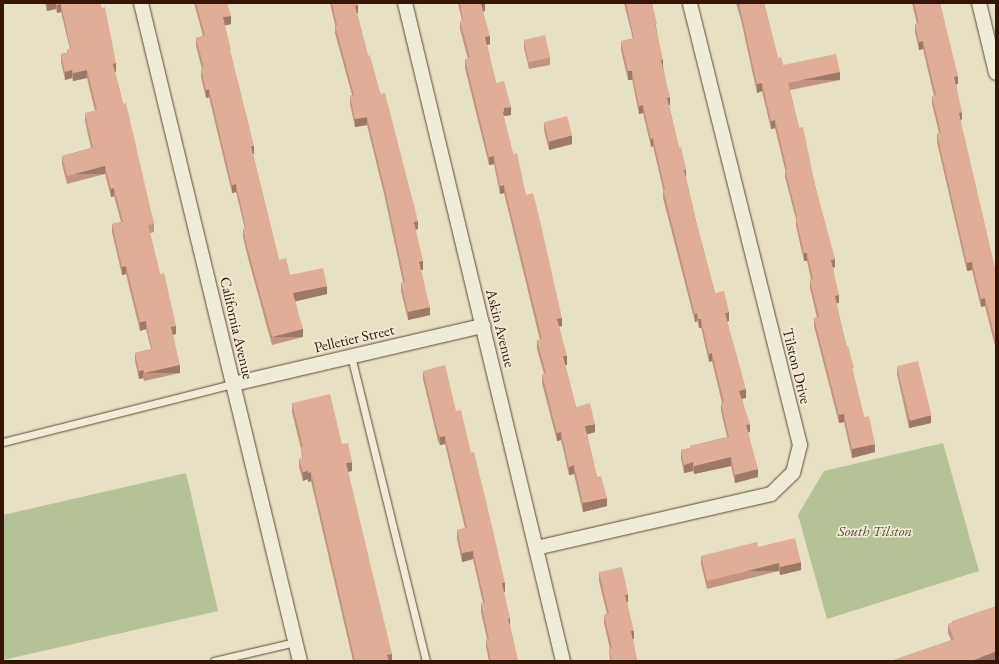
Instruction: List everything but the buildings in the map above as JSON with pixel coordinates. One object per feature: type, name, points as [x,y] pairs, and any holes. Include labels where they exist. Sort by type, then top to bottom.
[{"type":"street","name":"California Avenue","points":[[141,3],[300,661]]},
{"type":"street","name":"Askin Avenue","points":[[405,3],[563,661]]},
{"type":"street","name":"Tilston Drive","points":[[536,548],[771,494],[793,473],[800,445],[690,3]]},
{"type":"street","points":[[979,3],[996,73]]},
{"type":"street","name":"Pelletier Street","points":[[233,384],[483,326]]},
{"type":"lane","points":[[351,356],[426,661]]},
{"type":"lane","points":[[3,442],[233,384]]},
{"type":"lane","points":[[214,661],[295,642]]},
{"type":"green space","name":"South Tilston","points":[[943,443],[979,571],[827,619],[798,515],[824,471]]},
{"type":"green space","points":[[186,473],[218,611],[3,660],[3,515]]}]
